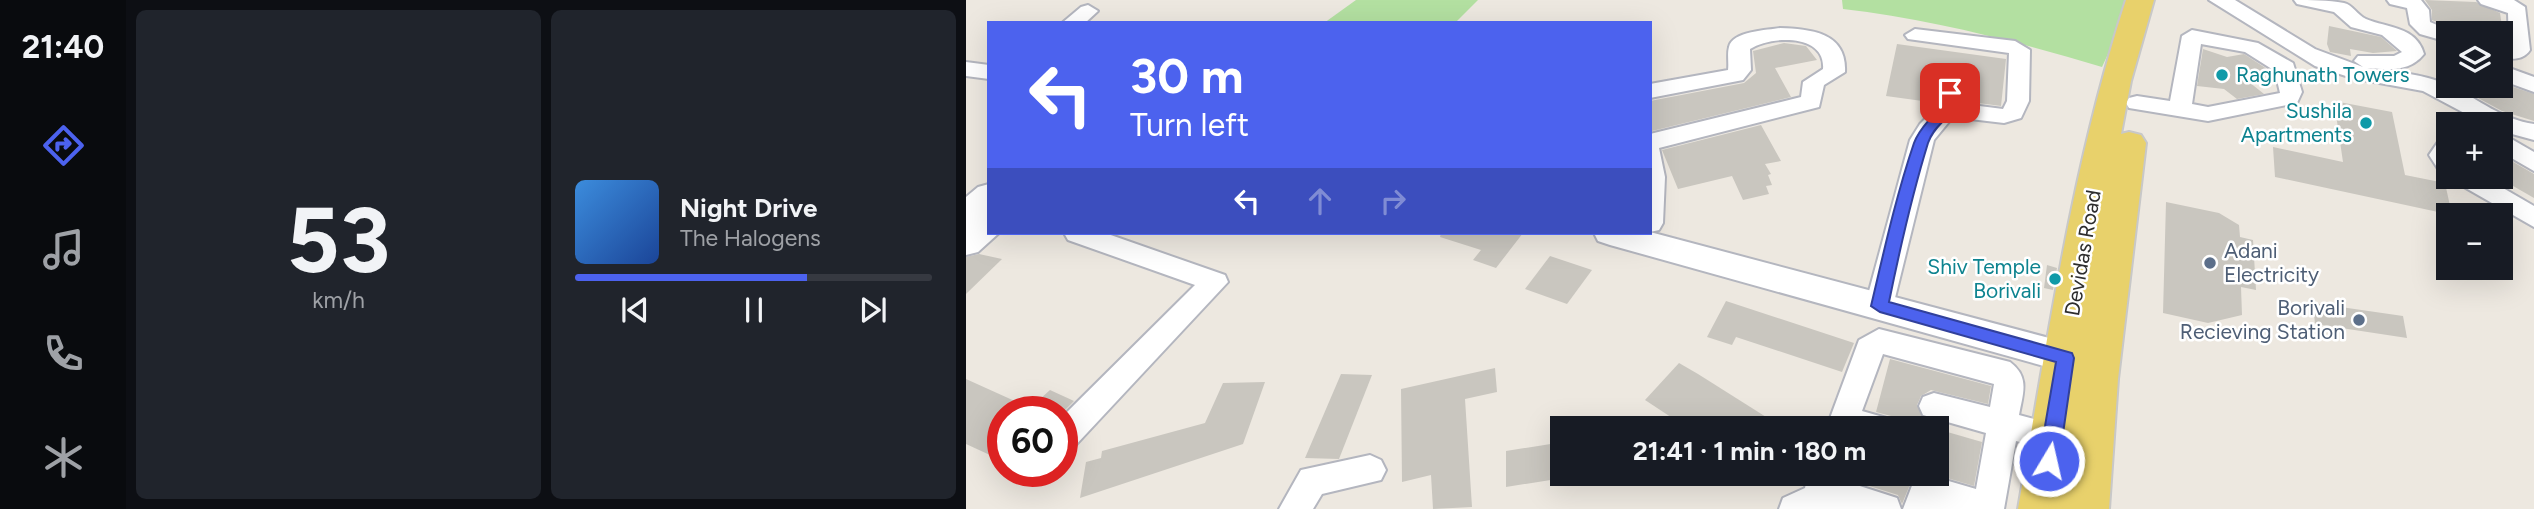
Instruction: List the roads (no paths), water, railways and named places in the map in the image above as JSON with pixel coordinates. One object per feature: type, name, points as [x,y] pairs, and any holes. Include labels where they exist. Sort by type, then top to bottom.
[{"type":"main road","name":"Devidas Road","points":[[2085,509],[2082,361],[2115,81],[2140,0]]},
{"type":"main road","name":"Devidas Road","points":[[2042,509],[2053,438],[2082,361],[2114,232],[2137,103],[2152,34],[2163,0]]},
{"type":"street","points":[[2240,0],[2301,29],[2333,55],[2398,63],[2413,54],[2411,47],[2389,30],[2358,23],[2341,8],[2304,0]]},
{"type":"street","points":[[2397,0],[2414,4],[2419,10],[2420,24],[2436,33]]},
{"type":"street","points":[[2488,0],[2507,4],[2518,11],[2520,50],[2513,52]]},
{"type":"street","points":[[2216,39],[2220,6],[2264,23],[2315,58],[2339,69],[2436,85]]},
{"type":"street","points":[[1652,91],[1735,75],[1740,70],[1739,46],[1752,39],[1794,34],[1811,37],[1828,45],[1835,58],[1834,72],[1814,82],[1811,102],[1652,142]]},
{"type":"street","points":[[1880,306],[1899,221],[1922,140],[1928,128],[1949,101],[2004,116],[2013,113],[2018,101],[2020,50],[1957,49],[1915,35]]},
{"type":"street","points":[[2137,103],[2180,110],[2208,114],[2289,98],[2291,92],[2285,68],[2251,47],[2192,36],[2180,110]]},
{"type":"street","points":[[966,69],[987,72]]},
{"type":"street","points":[[2513,77],[2534,85]]},
{"type":"street","points":[[2463,98],[2505,125],[2519,131],[2534,132]]},
{"type":"street","points":[[2513,149],[2534,163]]},
{"type":"street","points":[[1652,169],[1652,188]]},
{"type":"street","points":[[2486,189],[2534,218]]},
{"type":"street","points":[[966,215],[987,197]]},
{"type":"street","points":[[966,243],[987,225]]},
{"type":"street","points":[[1652,233],[1880,306],[2082,361]]},
{"type":"street","points":[[1078,422],[1215,282],[1083,235]]},
{"type":"street","points":[[1845,416],[1869,348],[1879,341],[2000,371],[2010,379],[1990,503],[1983,506],[1928,490],[1919,509]]},
{"type":"street","points":[[1934,406],[2053,438]]},
{"type":"street","points":[[1295,509],[1312,481],[1370,470]]},
{"type":"street","points":[[1822,486],[1826,490],[1885,509]]},
{"type":"street","points":[[1795,509],[1810,502],[1830,509]]},
{"type":"place","name":"Raghunath Towers","points":[[2222,75]]},
{"type":"place","name":"Sushila Apartments","points":[[2366,123]]},
{"type":"place","name":"Adani Electricity","points":[[2210,263]]},
{"type":"place","name":"Shiv Temple Borivali","points":[[2055,279]]},
{"type":"place","name":"Borivali Recieving Station","points":[[2359,320]]}]
